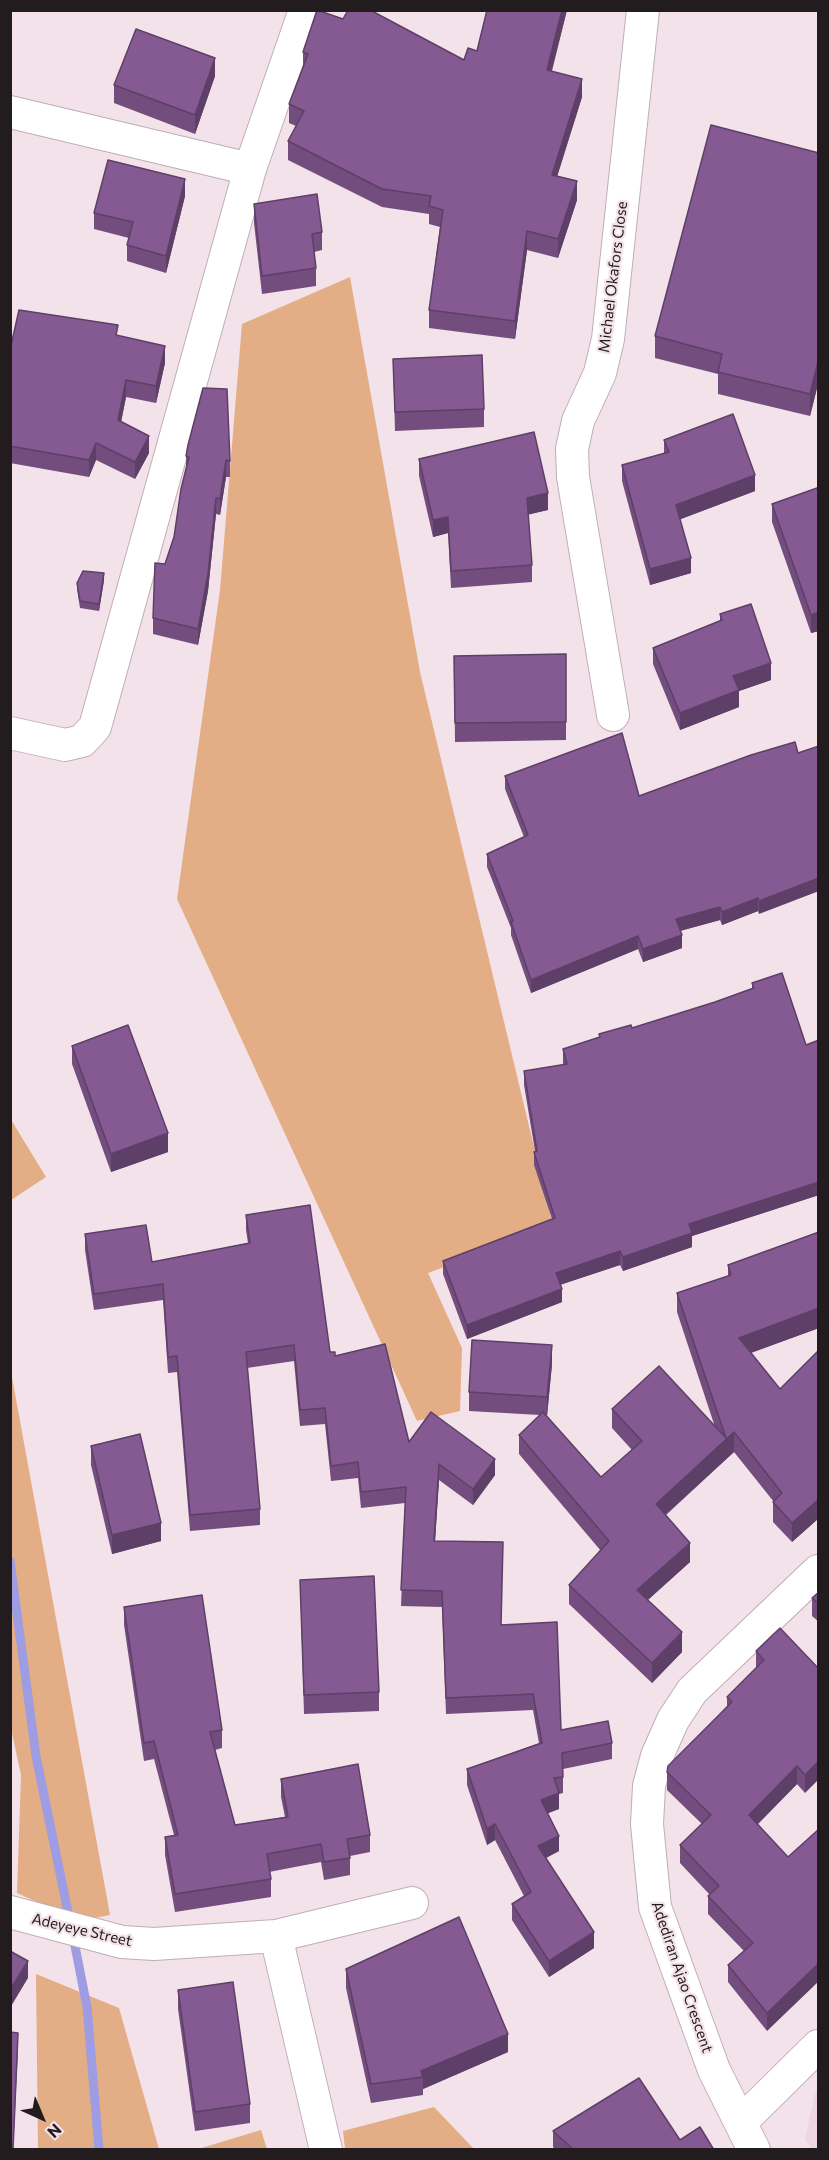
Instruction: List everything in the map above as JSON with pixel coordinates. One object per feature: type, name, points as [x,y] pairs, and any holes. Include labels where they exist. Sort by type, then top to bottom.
[{"type":"street","points":[[10,733],[65,745],[82,741],[95,727],[250,170],[305,10]]},
{"type":"street","name":"Michael Okafors Close","points":[[613,715],[573,477],[572,449],[578,421],[600,373],[608,339],[643,10]]},
{"type":"street","points":[[10,112],[250,170]]},
{"type":"street","name":"Adediran Ajao Crescent","points":[[747,2136],[714,2070],[655,1907],[647,1824],[649,1786],[657,1756],[673,1720],[692,1691],[819,1571]]},
{"type":"street","name":"Adeyeye Street","points":[[10,1912],[122,1942],[154,1944],[276,1936],[412,1903]]},
{"type":"street","points":[[276,1936],[326,2150]]},
{"type":"street","points":[[747,2136],[819,2046]]},
{"type":"shaded area","points":[[350,277],[420,672],[553,1226],[428,1273],[462,1348],[460,1411],[417,1421],[177,899],[220,590],[242,324]]},
{"type":"shaded area","points":[[10,1118],[46,1177],[11,1200],[10,1200]]},
{"type":"shaded area","points":[[10,1366],[110,1915],[79,1921],[17,1893],[21,1775],[10,1724]]},
{"type":"shaded area","points":[[36,1974],[119,2008],[159,2149],[38,2149]]},
{"type":"shaded area","points":[[818,2091],[818,2149],[812,2149],[805,2139],[815,2094]]},
{"type":"shaded area","points":[[434,2107],[474,2149],[345,2149],[343,2131]]},
{"type":"shaded area","points":[[261,2130],[267,2149],[198,2149]]},
{"type":"building","points":[[317,10],[343,19],[348,10],[370,10],[464,60],[468,48],[477,51],[487,10],[562,10],[547,70],[582,79],[552,175],[577,181],[558,239],[527,231],[515,321],[429,310],[443,210],[429,206],[431,196],[382,189],[288,141],[304,111],[289,104],[308,54],[303,52]]},
{"type":"building","points":[[136,29],[215,58],[195,115],[114,85]]},
{"type":"building","points":[[711,125],[819,153],[819,358],[810,394],[718,372],[722,354],[655,336]]},
{"type":"building","points":[[108,160],[185,179],[166,256],[127,245],[133,222],[94,213]]},
{"type":"building","points":[[317,194],[322,232],[312,234],[316,268],[262,276],[254,204]]},
{"type":"building","points":[[19,310],[118,325],[116,335],[165,346],[156,386],[126,380],[118,420],[149,436],[135,462],[96,443],[89,460],[10,446],[10,350]]},
{"type":"building","points":[[482,355],[484,409],[395,412],[393,359]]},
{"type":"building","points":[[203,388],[227,389],[230,461],[226,460],[220,499],[216,498],[208,574],[198,629],[153,618],[155,563],[165,564],[174,537],[181,489],[189,457],[186,456],[188,445]]},
{"type":"building","points":[[733,414],[755,475],[676,505],[691,558],[650,569],[622,465],[669,452],[664,440]]},
{"type":"building","points":[[534,432],[548,493],[527,498],[532,565],[451,571],[448,517],[433,520],[419,459]]},
{"type":"building","points":[[817,488],[819,492],[819,612],[811,615],[772,504]]},
{"type":"building","points":[[83,571],[104,573],[99,604],[80,601],[77,583]]},
{"type":"building","points":[[751,604],[771,663],[733,676],[739,690],[680,713],[653,648],[722,620],[720,614]]},
{"type":"building","points":[[566,654],[566,722],[455,723],[454,656]]},
{"type":"building","points":[[622,733],[639,796],[751,755],[795,742],[798,753],[819,746],[819,878],[759,901],[758,898],[722,912],[720,907],[676,919],[682,935],[643,949],[638,936],[531,980],[511,922],[513,921],[487,854],[528,835],[505,776]]},
{"type":"building","points":[[782,973],[806,1045],[819,1040],[819,1182],[689,1224],[692,1233],[623,1257],[620,1251],[556,1273],[562,1289],[467,1325],[443,1261],[555,1218],[534,1152],[537,1151],[524,1071],[567,1064],[563,1049],[600,1037],[599,1034],[631,1025],[632,1028],[715,1002],[754,988],[752,983]]},
{"type":"building","points":[[128,1025],[168,1133],[111,1154],[72,1046]]},
{"type":"building","points":[[310,1205],[330,1352],[335,1352],[335,1356],[385,1344],[409,1442],[431,1412],[495,1459],[473,1489],[439,1464],[434,1541],[503,1542],[501,1625],[557,1622],[561,1730],[608,1721],[612,1743],[562,1753],[563,1777],[554,1778],[559,1793],[541,1800],[559,1836],[538,1846],[594,1932],[549,1961],[512,1904],[531,1892],[495,1824],[487,1829],[467,1769],[542,1743],[533,1694],[446,1698],[442,1591],[401,1590],[406,1487],[361,1492],[358,1462],[331,1466],[325,1408],[300,1410],[294,1345],[246,1352],[260,1509],[190,1515],[177,1356],[168,1357],[163,1284],[94,1294],[85,1234],[146,1225],[152,1262],[250,1243],[246,1215]]},
{"type":"building","points":[[819,1232],[819,1308],[739,1338],[780,1389],[819,1350],[819,1499],[792,1523],[773,1502],[782,1493],[734,1432],[656,1504],[690,1543],[637,1590],[682,1632],[652,1663],[569,1585],[609,1541],[519,1435],[543,1412],[601,1477],[642,1441],[612,1409],[659,1366],[726,1438],[677,1293],[731,1275],[728,1265]]},
{"type":"building","points":[[472,1340],[552,1345],[547,1397],[469,1392]]},
{"type":"building","points":[[140,1434],[161,1523],[112,1535],[91,1446]]},
{"type":"building","points":[[374,1576],[379,1692],[304,1695],[300,1580]]},
{"type":"building","points":[[819,1592],[819,1604],[812,1598]]},
{"type":"building","points":[[202,1595],[222,1730],[210,1732],[235,1825],[288,1817],[281,1779],[358,1764],[370,1835],[347,1839],[350,1858],[324,1862],[321,1844],[267,1854],[271,1879],[175,1894],[165,1837],[178,1835],[154,1741],[144,1743],[124,1607]]},
{"type":"building","points":[[780,1628],[819,1669],[819,1761],[805,1775],[797,1766],[749,1815],[788,1857],[819,1829],[819,1963],[767,2013],[728,1965],[753,1943],[708,1896],[719,1886],[680,1845],[711,1815],[667,1772],[668,1766],[732,1702],[727,1697],[764,1660],[756,1651]]},
{"type":"building","points":[[459,1917],[508,2034],[421,2071],[423,2077],[371,2084],[346,1969]]},
{"type":"building","points":[[10,1951],[28,1961],[10,1990]]},
{"type":"building","points":[[233,1982],[250,2104],[195,2112],[178,1990]]},
{"type":"building","points":[[10,2032],[18,2033],[13,2150],[10,2150]]},
{"type":"building","points":[[639,2078],[680,2140],[700,2127],[714,2150],[574,2150],[553,2131]]},
{"type":"waterway","points":[[10,1561],[36,1756],[70,1922]]},
{"type":"waterway","points":[[73,1936],[87,2007],[99,2150]]}]
